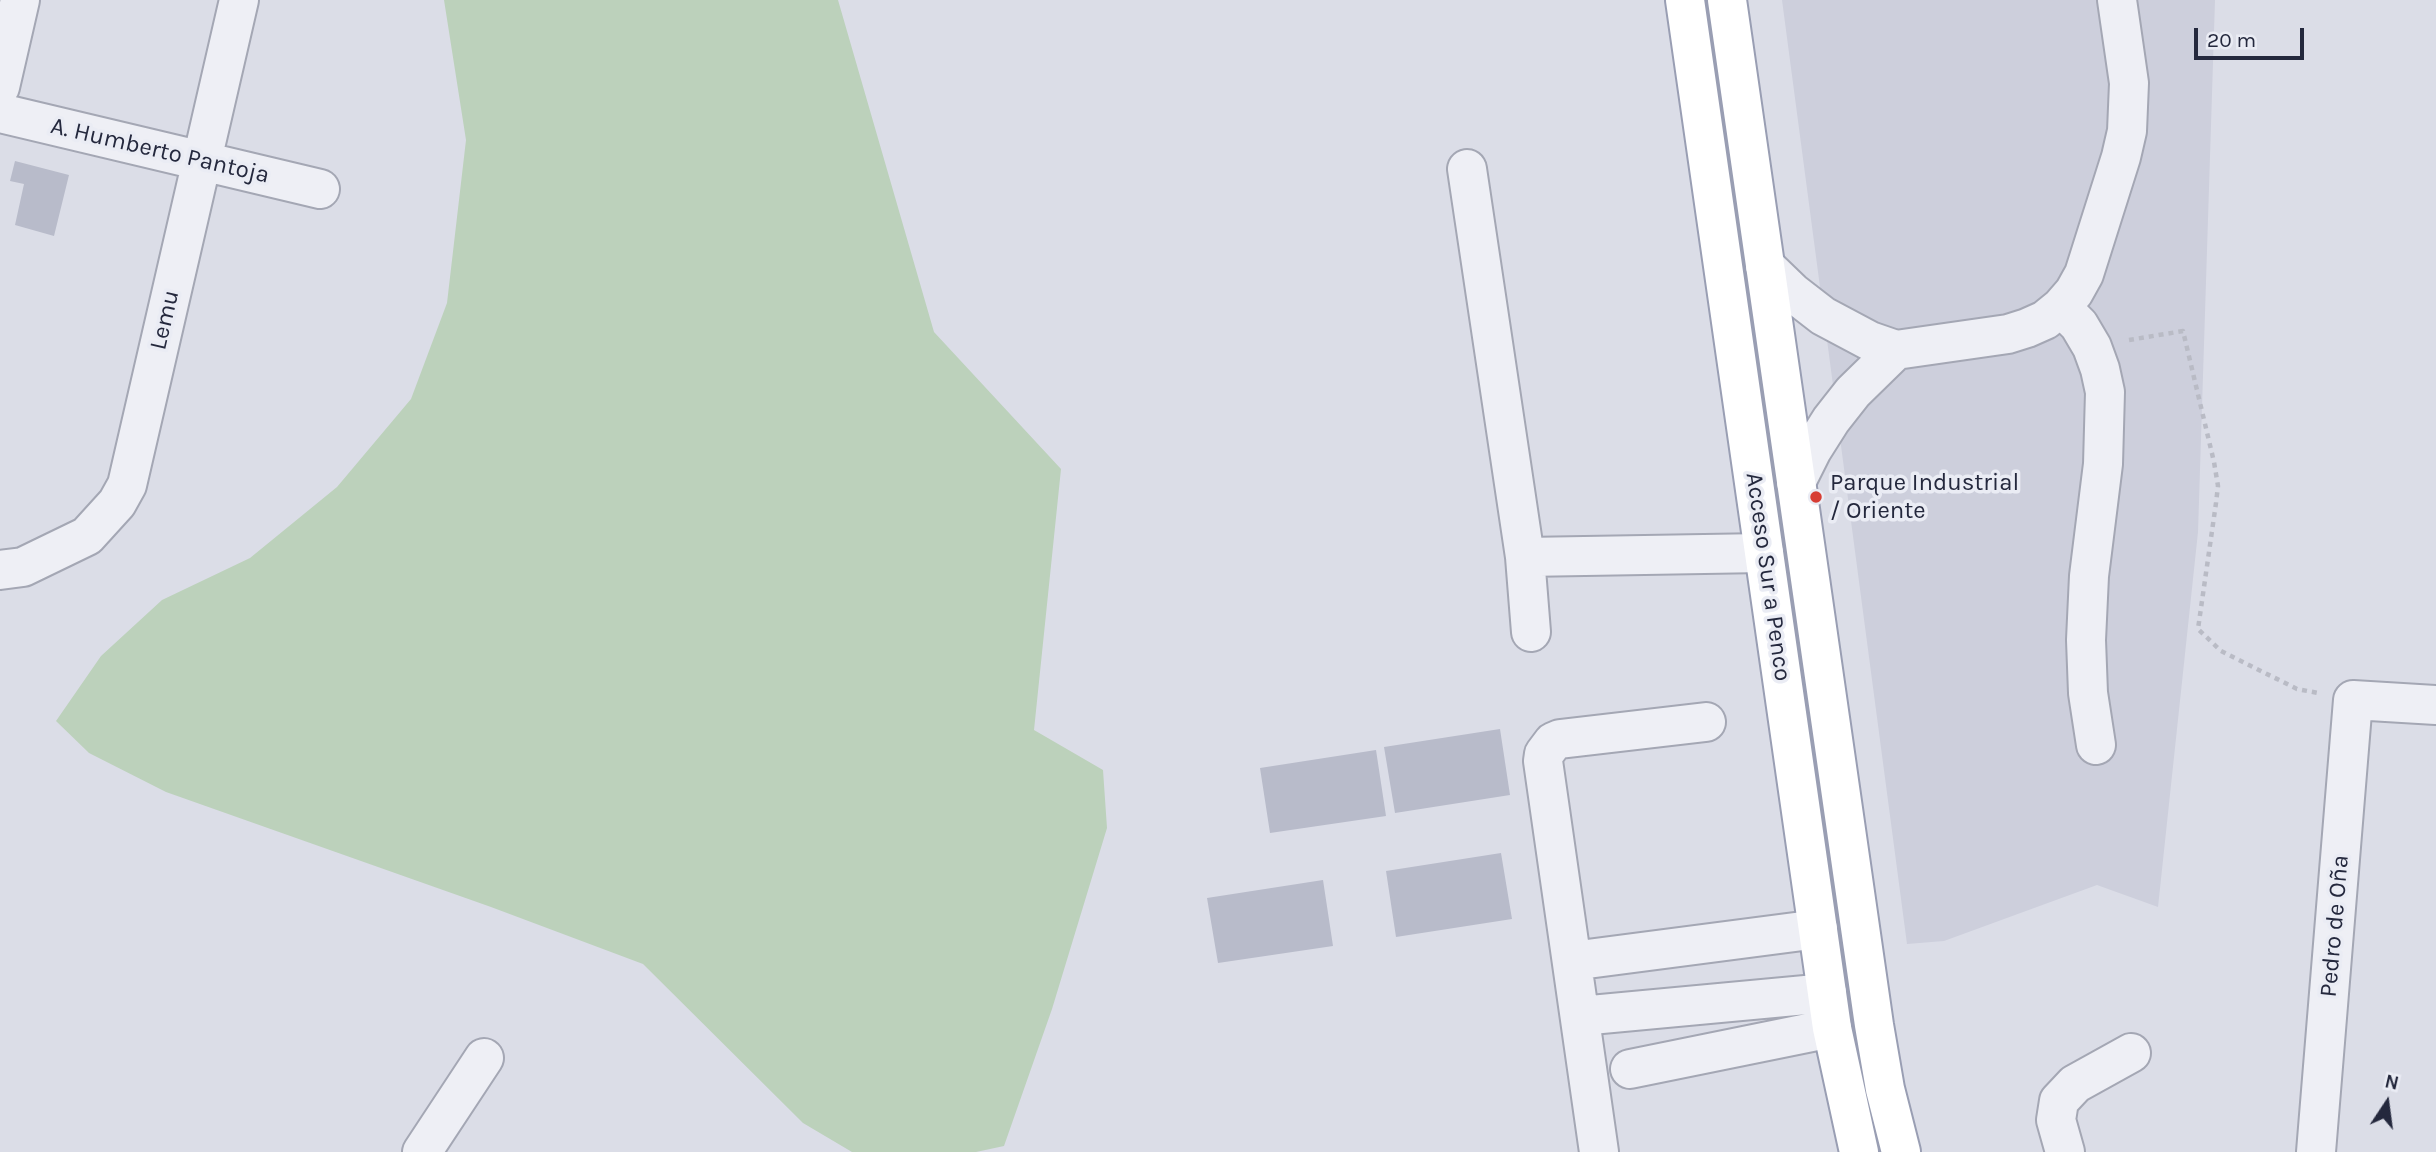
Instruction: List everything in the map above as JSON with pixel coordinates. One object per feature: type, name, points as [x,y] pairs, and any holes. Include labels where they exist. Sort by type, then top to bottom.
[{"type":"main road","name":"Acceso Sur a Penco","points":[[1685,0],[1830,1010],[1859,1152]]},
{"type":"main road","name":"Acceso Sur a Penco","points":[[1727,0],[1874,1025],[1885,1088],[1901,1152]]},
{"type":"street","points":[[0,87],[20,0]]},
{"type":"street","name":"Lemu","points":[[0,570],[23,567],[87,536],[117,503],[127,485],[239,0]]},
{"type":"street","points":[[1765,266],[1823,316],[1871,341],[1896,350],[2008,334],[2045,320],[2074,292],[2084,274],[2127,131],[2129,83],[2118,0]]},
{"type":"street","name":"A. Humberto Pantoja","points":[[0,114],[320,189]]},
{"type":"street","points":[[1467,169],[1525,556],[1531,632]]},
{"type":"street","points":[[2061,307],[2079,325],[2092,347],[2103,380],[2106,416],[2086,629],[2088,693],[2096,745]]},
{"type":"street","points":[[1796,482],[1831,420],[1860,384],[1896,350]]},
{"type":"street","points":[[1525,556],[1764,553]]},
{"type":"street","name":"Pedro de Oña","points":[[2316,1152],[2353,700],[2436,705]]},
{"type":"street","points":[[1599,1152],[1543,761],[1547,748],[1560,739],[1706,722]]},
{"type":"street","points":[[1572,961],[1818,929]]},
{"type":"street","points":[[1726,940],[1733,1002]]},
{"type":"street","points":[[1580,1016],[1733,1002],[1830,1010]]},
{"type":"street","points":[[1630,1069],[1830,1010]]},
{"type":"street","points":[[2065,1152],[2056,1120],[2059,1101],[2075,1084],[2131,1053]]},
{"type":"street","points":[[422,1152],[484,1058]]},
{"type":"path","points":[[2092,347],[2183,331],[2214,462],[2217,486],[2198,629],[2221,651],[2297,689]]},
{"type":"shaded area","points":[[1782,0],[2215,0],[2198,532],[2158,907],[2097,885],[1944,941],[1907,944]]},
{"type":"green space","points":[[444,0],[838,0],[934,332],[1061,469],[1034,730],[1103,770],[1107,828],[1052,1009],[1004,1146],[976,1152],[852,1152],[803,1123],[643,964],[166,792],[89,753],[56,721],[101,656],[162,600],[250,558],[337,487],[411,399],[447,303],[466,140]]},
{"type":"building","points":[[15,161],[69,175],[54,236],[15,225],[24,184],[10,181]]},
{"type":"building","points":[[1500,729],[1510,795],[1395,813],[1384,747]]},
{"type":"building","points":[[1376,750],[1386,816],[1270,833],[1260,768]]},
{"type":"building","points":[[1501,853],[1512,919],[1396,937],[1386,871]]},
{"type":"building","points":[[1323,880],[1333,946],[1218,963],[1207,898]]},
{"type":"place","name":"Parque Industrial / Oriente","points":[[1816,497]]}]
